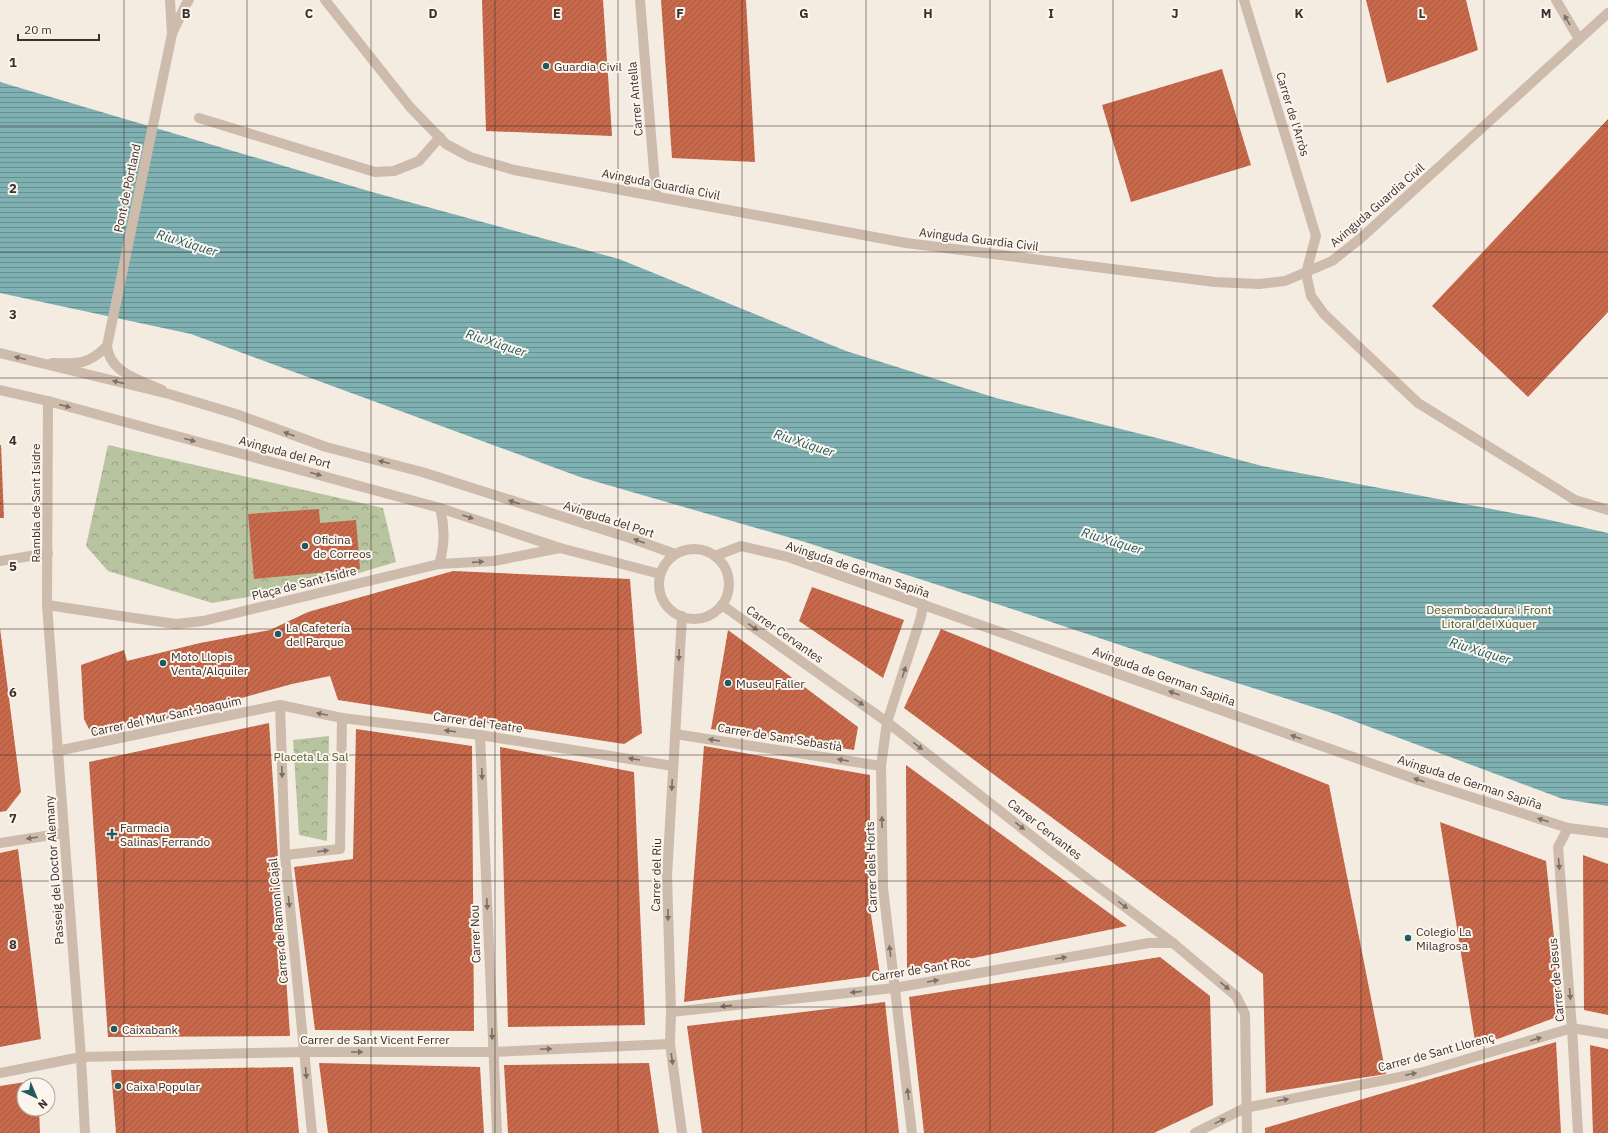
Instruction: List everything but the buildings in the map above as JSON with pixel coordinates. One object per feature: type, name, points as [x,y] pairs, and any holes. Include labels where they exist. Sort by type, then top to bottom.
[{"type":"street","points":[[162,0],[170,13]]},
{"type":"street","points":[[170,0],[172,34]]},
{"type":"street","points":[[172,34],[184,6],[189,0]]},
{"type":"street","name":"Avinguda Guardia Civil","points":[[325,0],[410,107],[446,144],[470,157],[514,170],[906,243],[1216,282],[1259,284],[1285,281],[1306,273],[1332,261],[1362,238],[1608,13]]},
{"type":"street","name":"Carrer Antella","points":[[640,0],[656,196]]},
{"type":"street","name":"Carrer de l'Arròs","points":[[1244,0],[1316,236],[1306,273]]},
{"type":"street","points":[[1556,0],[1579,39]]},
{"type":"street","name":"Pont de Pòrtland","points":[[107,346],[172,34]]},
{"type":"street","points":[[199,118],[375,172],[394,171],[419,161],[440,137]]},
{"type":"street","points":[[1306,273],[1311,296],[1324,314],[1418,403],[1575,500],[1608,510]]},
{"type":"street","name":"Avinguda del Port","points":[[39,363],[71,364],[86,362],[99,354],[107,346]]},
{"type":"street","name":"Avinguda del Port","points":[[107,346],[110,360],[119,370],[169,394]]},
{"type":"street","name":"Avinguda del Port","points":[[0,353],[169,394],[236,414],[326,447],[422,472],[633,539],[675,554]]},
{"type":"street","name":"Avinguda del Port","points":[[0,390],[48,401],[440,508],[560,548]]},
{"type":"street","name":"Rambla de Sant Isidre","points":[[47,605],[48,401]]},
{"type":"street","points":[[439,564],[444,544],[443,522],[440,508]]},
{"type":"street","name":"Avinguda de German Sapiña","points":[[715,556],[741,546],[788,557],[1418,780],[1568,828],[1607,834]]},
{"type":"street","name":"Plaça de Sant Isidre","points":[[47,605],[176,624],[203,622],[439,564],[494,561],[560,548],[660,574]]},
{"type":"street","points":[[684,549],[705,550],[715,556],[724,566],[728,579],[728,593],[722,605],[714,613],[704,617],[692,619],[672,612],[660,595],[660,574],[664,565],[675,554],[684,549]]},
{"type":"street","points":[[0,561],[48,553]]},
{"type":"street","name":"Carrer dels Horts","points":[[912,1133],[883,888],[881,766],[887,722],[921,617],[923,604]]},
{"type":"street","name":"Passeig del Doctor Alemany","points":[[47,605],[81,1057],[85,1133]]},
{"type":"street","name":"Carrer Cervantes","points":[[722,605],[887,722],[1052,852],[1173,943],[1236,996],[1245,1014],[1245,1108],[1247,1133]]},
{"type":"street","name":"Carrer del Riu","points":[[682,616],[667,876],[671,1012],[670,1044],[682,1133]]},
{"type":"street","name":"Carrer del Mur Sant Joaquim","points":[[57,751],[280,705]]},
{"type":"street","name":"Carrer del Teatre","points":[[280,705],[342,718],[480,735],[673,766]]},
{"type":"street","name":"Carrer de Ramon i Cajal","points":[[280,705],[285,856],[312,1133]]},
{"type":"street","points":[[285,856],[340,849],[342,718]]},
{"type":"street","name":"Carrer de Sant Sebastià","points":[[675,734],[881,766]]},
{"type":"street","name":"Carrer Nou","points":[[480,735],[497,1133]]},
{"type":"street","name":"Carrer de Jesus","points":[[1568,828],[1558,847],[1572,1028],[1578,1133]]},
{"type":"street","points":[[0,843],[64,833]]},
{"type":"street","name":"Carrer de Sant Roc","points":[[671,1012],[894,988],[1149,943],[1173,943]]},
{"type":"street","name":"Carrer de Sant Llorenç","points":[[1195,1133],[1245,1108],[1420,1072],[1572,1028],[1608,1034]]},
{"type":"street","name":"Carrer de Sant Vicent Ferrer","points":[[0,1074],[81,1057],[304,1052],[493,1052],[670,1044]]},
{"type":"green space","points":[[108,445],[383,508],[396,562],[322,584],[212,603],[108,571],[86,546]]},
{"type":"green space","name":"Placeta La Sal","points":[[329,736],[327,841],[299,835],[293,740]]},
{"type":"water","name":"Desembocadura i Front Litoral del Xúquer","points":[[0,82],[372,192],[619,259],[846,351],[996,398],[1177,443],[1262,466],[1545,519],[1608,533],[1608,806],[1563,799],[1332,713],[1186,667],[805,542],[580,477],[191,334],[0,293]]},
{"type":"place","name":"Guardia Civil","points":[[546,66]]},
{"type":"place","name":"Oficina de Correos","points":[[305,546]]},
{"type":"place","name":"La Cafetería del Parque","points":[[278,634]]},
{"type":"place","name":"Moto Llopis Venta/Alquiler","points":[[163,663]]},
{"type":"place","name":"Museu Faller","points":[[728,683]]},
{"type":"place","name":"Farmacia Salinas Ferrando","points":[[112,834]]},
{"type":"place","name":"Colegio La Milagrosa","points":[[1408,938]]},
{"type":"place","name":"Caixabank","points":[[114,1029]]},
{"type":"place","name":"Caixa Popular","points":[[118,1086]]},
{"type":"water label","name":"Riu Xúquer","points":[[187,243]]},
{"type":"water label","name":"Riu Xúquer","points":[[496,343]]},
{"type":"water label","name":"Riu Xúquer","points":[[804,443]]},
{"type":"water label","name":"Riu Xúquer","points":[[1112,541]]},
{"type":"water label","name":"Riu Xúquer","points":[[1480,651]]}]
